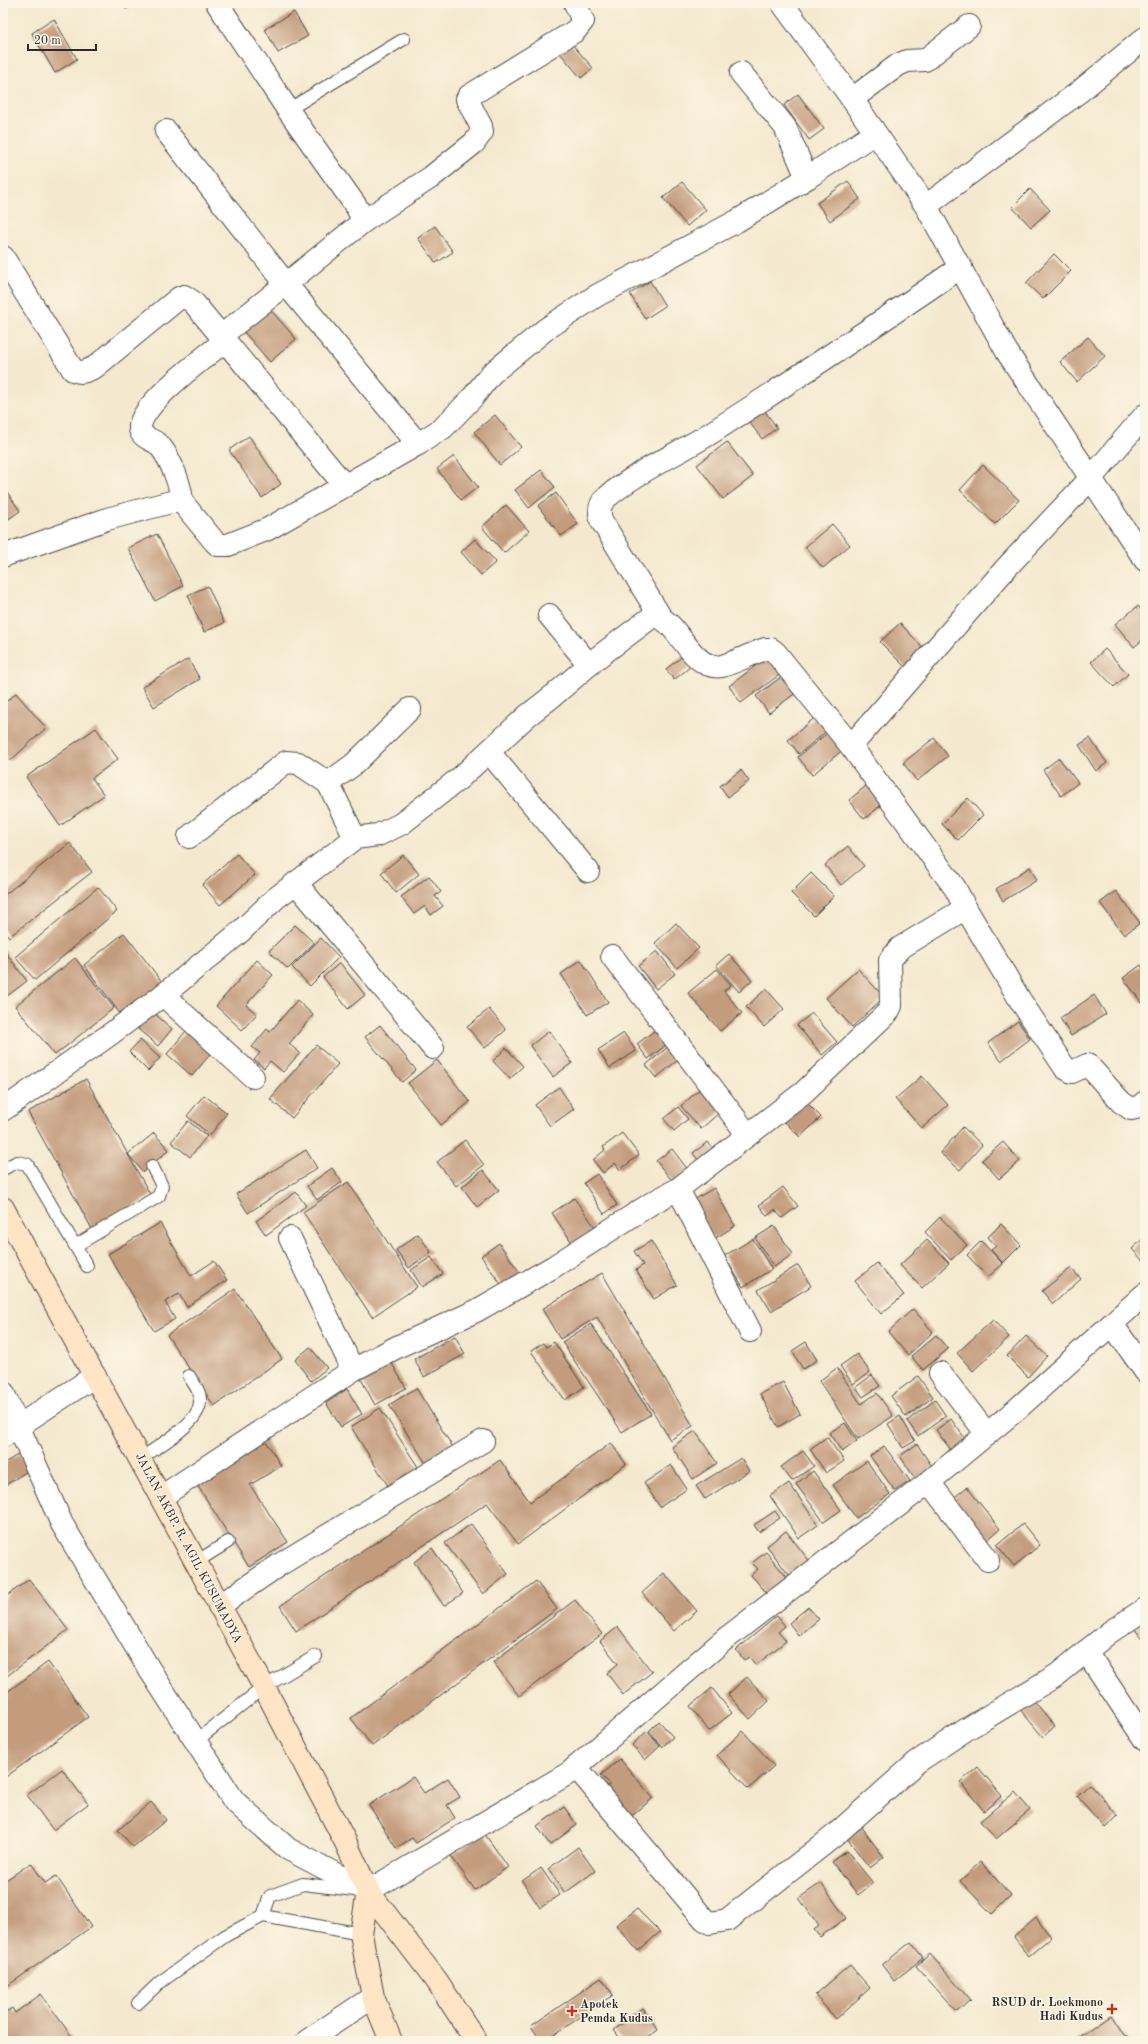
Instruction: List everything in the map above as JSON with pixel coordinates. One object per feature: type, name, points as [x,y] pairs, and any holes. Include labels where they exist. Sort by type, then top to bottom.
[{"type":"main road","name":"JALAN AKBP. R. AGIL KUSUMADYA","points":[[3,1208],[264,1687],[346,1843],[368,1891],[438,1981],[476,2041]]},
{"type":"main road","points":[[368,1891],[361,1934],[373,1997],[391,2041]]},
{"type":"street","points":[[217,3],[288,110],[356,206],[364,221]]},
{"type":"street","points":[[575,3],[583,21],[575,30],[469,96],[467,99],[481,126],[482,132],[474,143],[430,178],[364,221],[286,284],[171,385],[143,414],[139,424],[140,431],[146,439],[159,445],[177,481],[182,502],[214,541],[224,545],[268,529],[418,444],[442,428],[473,397],[491,374],[507,359],[552,324],[596,296],[737,221],[807,178],[875,133]]},
{"type":"street","points":[[782,3],[852,99],[926,206],[1007,352],[1145,560]]},
{"type":"street","points":[[852,99],[898,65],[907,62],[925,60],[969,26]]},
{"type":"street","points":[[926,206],[1078,92],[1145,38]]},
{"type":"street","points":[[741,73],[785,127],[807,178]]},
{"type":"street","points":[[166,131],[286,284],[418,444]]},
{"type":"street","points":[[3,257],[73,370],[77,372],[87,371],[94,367],[179,298],[184,296],[193,302],[345,486]]},
{"type":"street","points":[[961,267],[821,363],[700,440],[626,483],[605,499],[599,510],[601,520],[660,616],[686,646],[703,661],[710,665],[721,666],[765,649],[771,649],[775,652],[851,746],[955,888],[1020,1000],[1065,1068],[1072,1072],[1087,1065],[1089,1066],[1121,1102],[1131,1109],[1139,1107],[1145,1102]]},
{"type":"street","points":[[851,746],[1006,567],[1091,478],[1145,415]]},
{"type":"street","points":[[3,556],[106,519],[172,502],[182,502]]},
{"type":"street","points":[[549,615],[589,665]]},
{"type":"street","points":[[3,1110],[163,995],[239,933],[276,898],[355,838],[378,835],[401,824],[460,778],[527,716],[589,665],[647,620],[653,616],[660,616]]},
{"type":"street","points":[[328,783],[353,765],[410,709]]},
{"type":"street","points":[[489,752],[588,871]]},
{"type":"street","points":[[189,837],[286,762],[298,763],[328,783],[355,838]]},
{"type":"street","points":[[296,883],[433,1048]]},
{"type":"street","points":[[160,1497],[353,1370],[399,1346],[476,1311],[553,1266],[652,1203],[678,1190],[804,1092],[888,1012],[891,1006],[890,960],[893,954],[965,907]]},
{"type":"street","points":[[612,956],[748,1135]]},
{"type":"street","points":[[163,995],[253,1077]]},
{"type":"street","points":[[678,1190],[750,1331]]},
{"type":"street","points":[[290,1238],[353,1370]]},
{"type":"street","points":[[3,1392],[11,1430],[62,1524],[148,1667],[234,1801],[277,1841],[288,1849],[368,1891],[569,1773],[724,1640],[929,1482],[987,1434],[1145,1294]]},
{"type":"street","points":[[1112,1324],[1145,1371]]},
{"type":"street","points":[[940,1373],[987,1434]]},
{"type":"street","points":[[11,1430],[95,1376]]},
{"type":"street","points":[[219,1606],[279,1565],[482,1441]]},
{"type":"street","points":[[929,1482],[988,1560]]},
{"type":"street","points":[[576,1767],[704,1919],[710,1923],[718,1923],[727,1920],[758,1897],[834,1836],[917,1762],[967,1729],[1057,1675],[1110,1632],[1145,1609]]},
{"type":"street","points":[[1086,1651],[1145,1740]]},
{"type":"street","points":[[307,2041],[373,1997]]},
{"type":"lane","points":[[288,110],[404,39]]},
{"type":"lane","points":[[3,1169],[17,1162],[27,1164],[87,1266]]},
{"type":"lane","points":[[75,1246],[159,1196],[162,1186],[152,1166]]},
{"type":"lane","points":[[140,1459],[174,1436],[196,1415],[200,1403],[199,1393],[189,1376]]},
{"type":"lane","points":[[196,1562],[228,1542]]},
{"type":"lane","points":[[196,1741],[264,1687],[316,1656]]},
{"type":"lane","points":[[263,1916],[270,1896],[303,1884],[368,1891]]},
{"type":"lane","points":[[138,2003],[159,1983],[225,1936],[263,1916],[361,1934]]},
{"type":"building","points":[[122,3],[135,3],[126,9]]},
{"type":"building","points":[[294,12],[308,36],[278,53],[265,29]]},
{"type":"building","points":[[54,19],[77,59],[55,73],[32,33]]},
{"type":"building","points":[[571,43],[593,68],[581,78],[560,53]]},
{"type":"building","points":[[798,94],[824,129],[809,140],[784,105]]},
{"type":"building","points":[[848,181],[860,199],[830,221],[817,203]]},
{"type":"building","points":[[682,182],[706,210],[687,226],[663,198]]},
{"type":"building","points":[[1030,189],[1050,210],[1031,227],[1012,207]]},
{"type":"building","points":[[435,226],[453,252],[436,263],[418,238]]},
{"type":"building","points":[[1054,254],[1071,271],[1043,299],[1026,283]]},
{"type":"building","points":[[650,281],[665,306],[645,319],[630,294]]},
{"type":"building","points":[[269,308],[296,339],[270,362],[243,331]]},
{"type":"building","points":[[1088,337],[1105,356],[1077,382],[1060,362]]},
{"type":"building","points":[[762,407],[777,428],[762,439],[747,419]]},
{"type":"building","points":[[495,415],[521,447],[500,465],[474,432]]},
{"type":"building","points":[[249,436],[281,484],[262,498],[229,450]]},
{"type":"building","points":[[727,442],[753,476],[723,499],[697,465]]},
{"type":"building","points":[[454,456],[478,487],[461,500],[437,469]]},
{"type":"building","points":[[983,465],[1019,500],[995,524],[960,490]]},
{"type":"building","points":[[541,470],[555,487],[529,508],[515,490]]},
{"type":"building","points":[[3,486],[20,511],[3,523]]},
{"type":"building","points":[[556,493],[578,524],[561,536],[538,506]]},
{"type":"building","points":[[506,505],[529,531],[504,553],[482,527]]},
{"type":"building","points":[[832,524],[850,545],[823,568],[805,547]]},
{"type":"building","points":[[157,534],[183,586],[155,601],[128,548]]},
{"type":"building","points":[[475,539],[496,562],[481,575],[461,552]]},
{"type":"building","points":[[208,586],[224,623],[204,632],[188,595]]},
{"type":"building","points":[[1138,606],[1145,615],[1145,638],[1134,647],[1115,624]]},
{"type":"building","points":[[900,623],[926,651],[907,669],[880,642]]},
{"type":"building","points":[[1105,649],[1128,674],[1114,687],[1091,662]]},
{"type":"building","points":[[688,652],[696,662],[674,680],[666,669]]},
{"type":"building","points":[[770,655],[783,672],[741,703],[729,686]]},
{"type":"building","points":[[188,659],[200,679],[154,707],[142,687]]},
{"type":"building","points":[[785,674],[798,691],[769,713],[756,696]]},
{"type":"building","points":[[16,693],[46,728],[10,761],[3,753],[3,696],[7,701]]},
{"type":"building","points":[[817,716],[828,730],[799,754],[788,740]]},
{"type":"building","points":[[96,728],[118,759],[92,778],[104,795],[60,826],[26,777]]},
{"type":"building","points":[[831,730],[845,748],[812,775],[798,757]]},
{"type":"building","points":[[934,738],[948,756],[917,781],[903,763]]},
{"type":"building","points":[[1090,738],[1107,763],[1096,771],[1079,745]]},
{"type":"building","points":[[1059,758],[1078,783],[1061,796],[1043,770]]},
{"type":"building","points":[[741,770],[749,781],[728,797],[720,786]]},
{"type":"building","points":[[873,780],[889,799],[864,819],[849,800]]},
{"type":"building","points":[[968,798],[983,815],[958,840],[942,824]]},
{"type":"building","points":[[70,843],[92,872],[9,937],[3,929],[3,896]]},
{"type":"building","points":[[848,846],[864,866],[841,885],[825,865]]},
{"type":"building","points":[[237,854],[255,875],[220,905],[202,885]]},
{"type":"building","points":[[403,855],[419,874],[396,893],[381,873]]},
{"type":"building","points":[[1030,867],[1037,880],[1003,901],[996,889]]},
{"type":"building","points":[[811,873],[834,896],[814,916],[791,893]]},
{"type":"building","points":[[429,876],[441,892],[435,896],[443,906],[431,915],[425,906],[414,914],[401,897]]},
{"type":"building","points":[[98,887],[117,911],[35,980],[15,957]]},
{"type":"building","points":[[1116,891],[1140,923],[1124,935],[1100,903]]},
{"type":"building","points":[[676,923],[699,948],[677,968],[655,943]]},
{"type":"building","points":[[295,925],[314,943],[288,969],[269,951]]},
{"type":"building","points":[[124,933],[163,983],[121,1015],[84,965]]},
{"type":"building","points":[[321,938],[339,957],[310,986],[292,967]]},
{"type":"building","points":[[3,949],[27,981],[3,999]]},
{"type":"building","points":[[657,951],[675,974],[656,989],[638,966]]},
{"type":"building","points":[[729,954],[752,980],[739,992],[716,965]]},
{"type":"building","points":[[75,958],[114,1008],[55,1055],[15,1006]]},
{"type":"building","points":[[257,960],[273,975],[246,1005],[257,1014],[242,1030],[216,1006]]},
{"type":"building","points":[[581,960],[608,1002],[587,1015],[561,974]]},
{"type":"building","points":[[340,963],[365,995],[348,1009],[323,977]]},
{"type":"building","points":[[1141,965],[1145,971],[1145,1002],[1142,1003],[1123,978]]},
{"type":"building","points":[[717,969],[731,985],[724,991],[742,1013],[720,1031],[688,993]]},
{"type":"building","points":[[858,969],[884,997],[852,1027],[826,998]]},
{"type":"building","points":[[766,989],[784,1009],[764,1027],[746,1007]]},
{"type":"building","points":[[1094,995],[1106,1014],[1071,1036],[1060,1018]]},
{"type":"building","points":[[297,1000],[313,1015],[289,1044],[300,1053],[283,1072],[270,1061],[264,1068],[254,1060],[260,1053],[252,1047],[267,1029],[270,1032]]},
{"type":"building","points":[[489,1009],[506,1030],[485,1048],[467,1027]]},
{"type":"building","points":[[153,1012],[172,1029],[158,1046],[138,1029]]},
{"type":"building","points":[[812,1013],[837,1042],[822,1055],[797,1025]]},
{"type":"building","points":[[1018,1021],[1030,1039],[1001,1061],[988,1043]]},
{"type":"building","points":[[380,1025],[416,1070],[402,1082],[365,1037]]},
{"type":"building","points":[[659,1027],[670,1042],[648,1059],[637,1044]]},
{"type":"building","points":[[186,1031],[212,1052],[192,1076],[167,1054]]},
{"type":"building","points":[[549,1031],[572,1063],[553,1077],[530,1046]]},
{"type":"building","points":[[624,1033],[636,1051],[610,1068],[598,1050]]},
{"type":"building","points":[[140,1040],[160,1058],[148,1071],[129,1052]]},
{"type":"building","points":[[316,1045],[338,1064],[292,1118],[270,1099]]},
{"type":"building","points":[[669,1046],[679,1059],[656,1078],[646,1065]]},
{"type":"building","points":[[506,1048],[523,1066],[510,1079],[493,1061]]},
{"type":"building","points":[[437,1060],[470,1102],[441,1125],[408,1083]]},
{"type":"building","points":[[922,1076],[948,1105],[922,1128],[895,1099]]},
{"type":"building","points":[[86,1079],[151,1196],[92,1229],[28,1112]]},
{"type":"building","points":[[559,1087],[574,1109],[550,1126],[535,1105]]},
{"type":"building","points":[[702,1087],[722,1110],[701,1129],[681,1106]]},
{"type":"building","points":[[204,1095],[227,1113],[210,1135],[187,1116]]},
{"type":"building","points":[[803,1099],[821,1117],[800,1137],[782,1119]]},
{"type":"building","points":[[678,1107],[688,1119],[674,1131],[664,1119]]},
{"type":"building","points":[[188,1121],[207,1136],[190,1157],[171,1142]]},
{"type":"building","points":[[963,1127],[982,1145],[960,1170],[940,1153]]},
{"type":"building","points":[[154,1133],[169,1150],[143,1172],[128,1154]]},
{"type":"building","points":[[622,1133],[639,1155],[620,1170],[615,1163],[603,1173],[593,1160],[605,1150],[603,1147]]},
{"type":"building","points":[[465,1140],[484,1165],[456,1186],[437,1162]]},
{"type":"building","points":[[708,1142],[717,1155],[702,1166],[693,1153]]},
{"type":"building","points":[[1003,1142],[1020,1161],[999,1179],[982,1160]]},
{"type":"building","points":[[672,1149],[689,1171],[674,1183],[656,1161]]},
{"type":"building","points":[[306,1150],[317,1168],[248,1213],[236,1194]]},
{"type":"building","points":[[332,1168],[342,1182],[317,1200],[307,1186]]},
{"type":"building","points":[[483,1170],[499,1190],[477,1207],[462,1187]]},
{"type":"building","points":[[597,1174],[617,1205],[604,1214],[584,1183]]},
{"type":"building","points":[[348,1182],[417,1287],[372,1317],[303,1212]]},
{"type":"building","points":[[783,1187],[798,1206],[782,1218],[775,1210],[767,1216],[759,1205]]},
{"type":"building","points":[[714,1188],[735,1226],[714,1239],[692,1201]]},
{"type":"building","points":[[296,1192],[306,1206],[266,1235],[256,1221]]},
{"type":"building","points":[[574,1198],[598,1231],[575,1247],[552,1213]]},
{"type":"building","points":[[940,1217],[967,1245],[951,1260],[925,1232]]},
{"type":"building","points":[[160,1223],[191,1276],[214,1261],[227,1280],[187,1307],[179,1294],[165,1302],[175,1319],[154,1331],[108,1254]]},
{"type":"building","points":[[1001,1224],[1021,1245],[1003,1263],[991,1250],[996,1246],[988,1237]]},
{"type":"building","points":[[774,1226],[793,1254],[774,1267],[755,1238]]},
{"type":"building","points":[[418,1234],[431,1252],[409,1268],[396,1250]]},
{"type":"building","points":[[1145,1237],[1145,1263],[1132,1249]]},
{"type":"building","points":[[753,1239],[772,1269],[743,1287],[724,1256]]},
{"type":"building","points":[[927,1240],[949,1263],[922,1288],[900,1265]]},
{"type":"building","points":[[651,1241],[677,1285],[654,1299],[636,1270],[643,1265],[634,1251]]},
{"type":"building","points":[[981,1241],[1003,1264],[988,1277],[967,1255]]},
{"type":"building","points":[[499,1243],[521,1274],[503,1287],[481,1256]]},
{"type":"building","points":[[431,1257],[443,1274],[422,1287],[411,1270]]},
{"type":"building","points":[[877,1263],[904,1295],[881,1314],[855,1281]]},
{"type":"building","points":[[798,1265],[811,1286],[771,1311],[758,1290]]},
{"type":"building","points":[[1071,1268],[1081,1279],[1053,1304],[1042,1291]]},
{"type":"building","points":[[602,1273],[693,1426],[670,1440],[597,1317],[560,1339],[542,1309]]},
{"type":"building","points":[[235,1289],[282,1359],[214,1406],[167,1335]]},
{"type":"building","points":[[913,1309],[933,1332],[908,1355],[888,1332]]},
{"type":"building","points":[[993,1320],[1009,1337],[973,1371],[957,1353]]},
{"type":"building","points":[[591,1324],[651,1414],[622,1432],[562,1342]]},
{"type":"building","points":[[936,1335],[948,1349],[923,1370],[911,1356]]},
{"type":"building","points":[[455,1336],[465,1354],[424,1377],[414,1359]]},
{"type":"building","points":[[1026,1336],[1047,1356],[1028,1377],[1007,1356]]},
{"type":"building","points":[[554,1342],[584,1387],[565,1400],[531,1351],[543,1343],[546,1347]]},
{"type":"building","points":[[806,1342],[817,1360],[803,1369],[792,1351]]},
{"type":"building","points":[[310,1347],[327,1368],[311,1381],[295,1360]]},
{"type":"building","points":[[857,1354],[870,1372],[853,1384],[840,1366]]},
{"type":"building","points":[[391,1362],[406,1388],[375,1405],[361,1379]]},
{"type":"building","points":[[837,1368],[861,1404],[877,1393],[893,1416],[858,1439],[819,1381]]},
{"type":"building","points":[[872,1375],[880,1386],[863,1397],[856,1387]]},
{"type":"building","points":[[918,1376],[933,1397],[906,1417],[891,1396]]},
{"type":"building","points":[[783,1382],[800,1414],[778,1427],[760,1394]]},
{"type":"building","points":[[416,1388],[454,1449],[427,1465],[389,1405]]},
{"type":"building","points":[[347,1389],[362,1414],[341,1427],[326,1403]]},
{"type":"building","points":[[935,1400],[946,1416],[918,1436],[907,1421]]},
{"type":"building","points":[[380,1408],[420,1470],[390,1489],[351,1427]]},
{"type":"building","points":[[900,1416],[915,1441],[903,1448],[888,1424]]},
{"type":"building","points":[[951,1419],[969,1444],[954,1454],[936,1430]]},
{"type":"building","points":[[845,1423],[857,1441],[842,1452],[829,1433]]},
{"type":"building","points":[[695,1431],[717,1463],[693,1479],[672,1447]]},
{"type":"building","points":[[827,1437],[844,1461],[826,1473],[810,1449]]},
{"type":"building","points":[[266,1441],[281,1466],[250,1485],[288,1542],[249,1567],[196,1483]]},
{"type":"building","points":[[611,1443],[626,1464],[518,1544],[487,1503],[296,1631],[280,1606],[500,1460],[530,1502]]},
{"type":"building","points":[[917,1444],[933,1468],[916,1480],[900,1456]]},
{"type":"building","points":[[884,1446],[910,1481],[895,1491],[870,1456]]},
{"type":"building","points":[[803,1451],[814,1466],[792,1481],[781,1467]]},
{"type":"building","points":[[19,1454],[29,1470],[4,1486],[3,1464]]},
{"type":"building","points":[[741,1458],[749,1471],[705,1499],[696,1486]]},
{"type":"building","points":[[867,1461],[890,1494],[856,1518],[833,1485]]},
{"type":"building","points":[[671,1465],[687,1489],[660,1507],[644,1483]]},
{"type":"building","points":[[813,1471],[841,1510],[824,1522],[796,1484]]},
{"type":"building","points":[[789,1483],[818,1525],[799,1538],[770,1496]]},
{"type":"building","points":[[967,1487],[1000,1529],[985,1542],[951,1500]]},
{"type":"building","points":[[775,1511],[780,1518],[759,1532],[754,1525]]},
{"type":"building","points":[[471,1524],[508,1574],[483,1594],[445,1543]]},
{"type":"building","points":[[1023,1524],[1040,1545],[1014,1566],[997,1545]]},
{"type":"building","points":[[786,1531],[811,1563],[792,1579],[767,1546]]},
{"type":"building","points":[[432,1548],[463,1593],[444,1606],[414,1562]]},
{"type":"building","points":[[766,1552],[790,1581],[770,1597],[751,1575],[758,1569],[752,1563]]},
{"type":"building","points":[[664,1573],[697,1611],[674,1631],[642,1593]]},
{"type":"building","points":[[29,1579],[68,1630],[3,1679],[3,1599]]},
{"type":"building","points":[[536,1581],[557,1609],[372,1746],[351,1718]]},
{"type":"building","points":[[575,1600],[602,1634],[519,1696],[493,1662]]},
{"type":"building","points":[[808,1607],[819,1619],[799,1636],[789,1623]]},
{"type":"building","points":[[777,1616],[785,1626],[778,1632],[786,1641],[756,1665],[749,1657],[744,1660],[736,1650]]},
{"type":"building","points":[[1145,1617],[1145,1642],[1133,1627]]},
{"type":"building","points":[[618,1627],[652,1672],[623,1695],[607,1673],[618,1664],[600,1641]]},
{"type":"building","points":[[48,1662],[88,1717],[3,1779],[3,1695]]},
{"type":"building","points":[[747,1677],[769,1701],[750,1719],[728,1694]]},
{"type":"building","points":[[712,1688],[732,1713],[709,1731],[690,1706]]},
{"type":"building","points":[[1030,1696],[1055,1726],[1043,1737],[1018,1707]]},
{"type":"building","points":[[659,1721],[673,1737],[662,1747],[649,1731]]},
{"type":"building","points":[[647,1731],[660,1746],[645,1760],[632,1745]]},
{"type":"building","points":[[743,1731],[774,1766],[748,1789],[717,1755]]},
{"type":"building","points":[[620,1759],[653,1798],[627,1820],[602,1790],[610,1784],[601,1775]]},
{"type":"building","points":[[978,1767],[1002,1796],[984,1811],[960,1782]]},
{"type":"building","points":[[62,1769],[88,1804],[53,1830],[27,1795]]},
{"type":"building","points":[[413,1777],[424,1793],[448,1778],[460,1797],[447,1805],[455,1818],[416,1843],[412,1838],[396,1848],[369,1805]]},
{"type":"building","points":[[1090,1784],[1118,1816],[1105,1828],[1077,1796]]},
{"type":"building","points":[[1015,1792],[1030,1810],[996,1839],[980,1821]]},
{"type":"building","points":[[151,1802],[166,1820],[133,1847],[118,1830]]},
{"type":"building","points":[[564,1807],[577,1825],[550,1845],[537,1826]]},
{"type":"building","points":[[860,1826],[884,1857],[870,1868],[846,1837]]},
{"type":"building","points":[[484,1833],[508,1867],[475,1890],[451,1856]]},
{"type":"building","points":[[578,1847],[595,1871],[565,1893],[548,1869]]},
{"type":"building","points":[[847,1851],[873,1883],[858,1895],[832,1862]]},
{"type":"building","points":[[980,1862],[1011,1895],[992,1914],[960,1881]]},
{"type":"building","points":[[31,1863],[45,1883],[56,1876],[91,1927],[3,1989],[3,1882]]},
{"type":"building","points":[[541,1868],[560,1895],[540,1908],[522,1881]]},
{"type":"building","points":[[821,1883],[846,1918],[820,1937],[814,1930],[819,1926],[799,1898]]},
{"type":"building","points":[[637,1909],[660,1932],[638,1951],[616,1925]]},
{"type":"building","points":[[1036,1918],[1051,1937],[1029,1956],[1014,1937]]},
{"type":"building","points":[[911,1942],[923,1958],[894,1981],[882,1965]]},
{"type":"building","points":[[930,1954],[970,2000],[957,2012],[916,1966]]},
{"type":"building","points":[[850,1965],[870,1988],[836,2019],[815,1995]]},
{"type":"building","name":"Apotek Pemda Kudus","points":[[601,1978],[613,1995],[545,2041],[541,2041],[531,2026]]},
{"type":"building","points":[[41,1994],[75,2041],[3,2041],[3,2014],[12,2008],[15,2013]]},
{"type":"building","points":[[643,2008],[658,2030],[643,2041],[622,2041],[614,2030]]},
{"type":"building","points":[[1112,2015],[1129,2041],[1074,2041]]},
{"type":"place","name":"RSUD dr. Loekmono Hadi Kudus","points":[[1112,2009]]},
{"type":"place","name":"Apotek Pemda Kudus","points":[[572,2011]]}]
